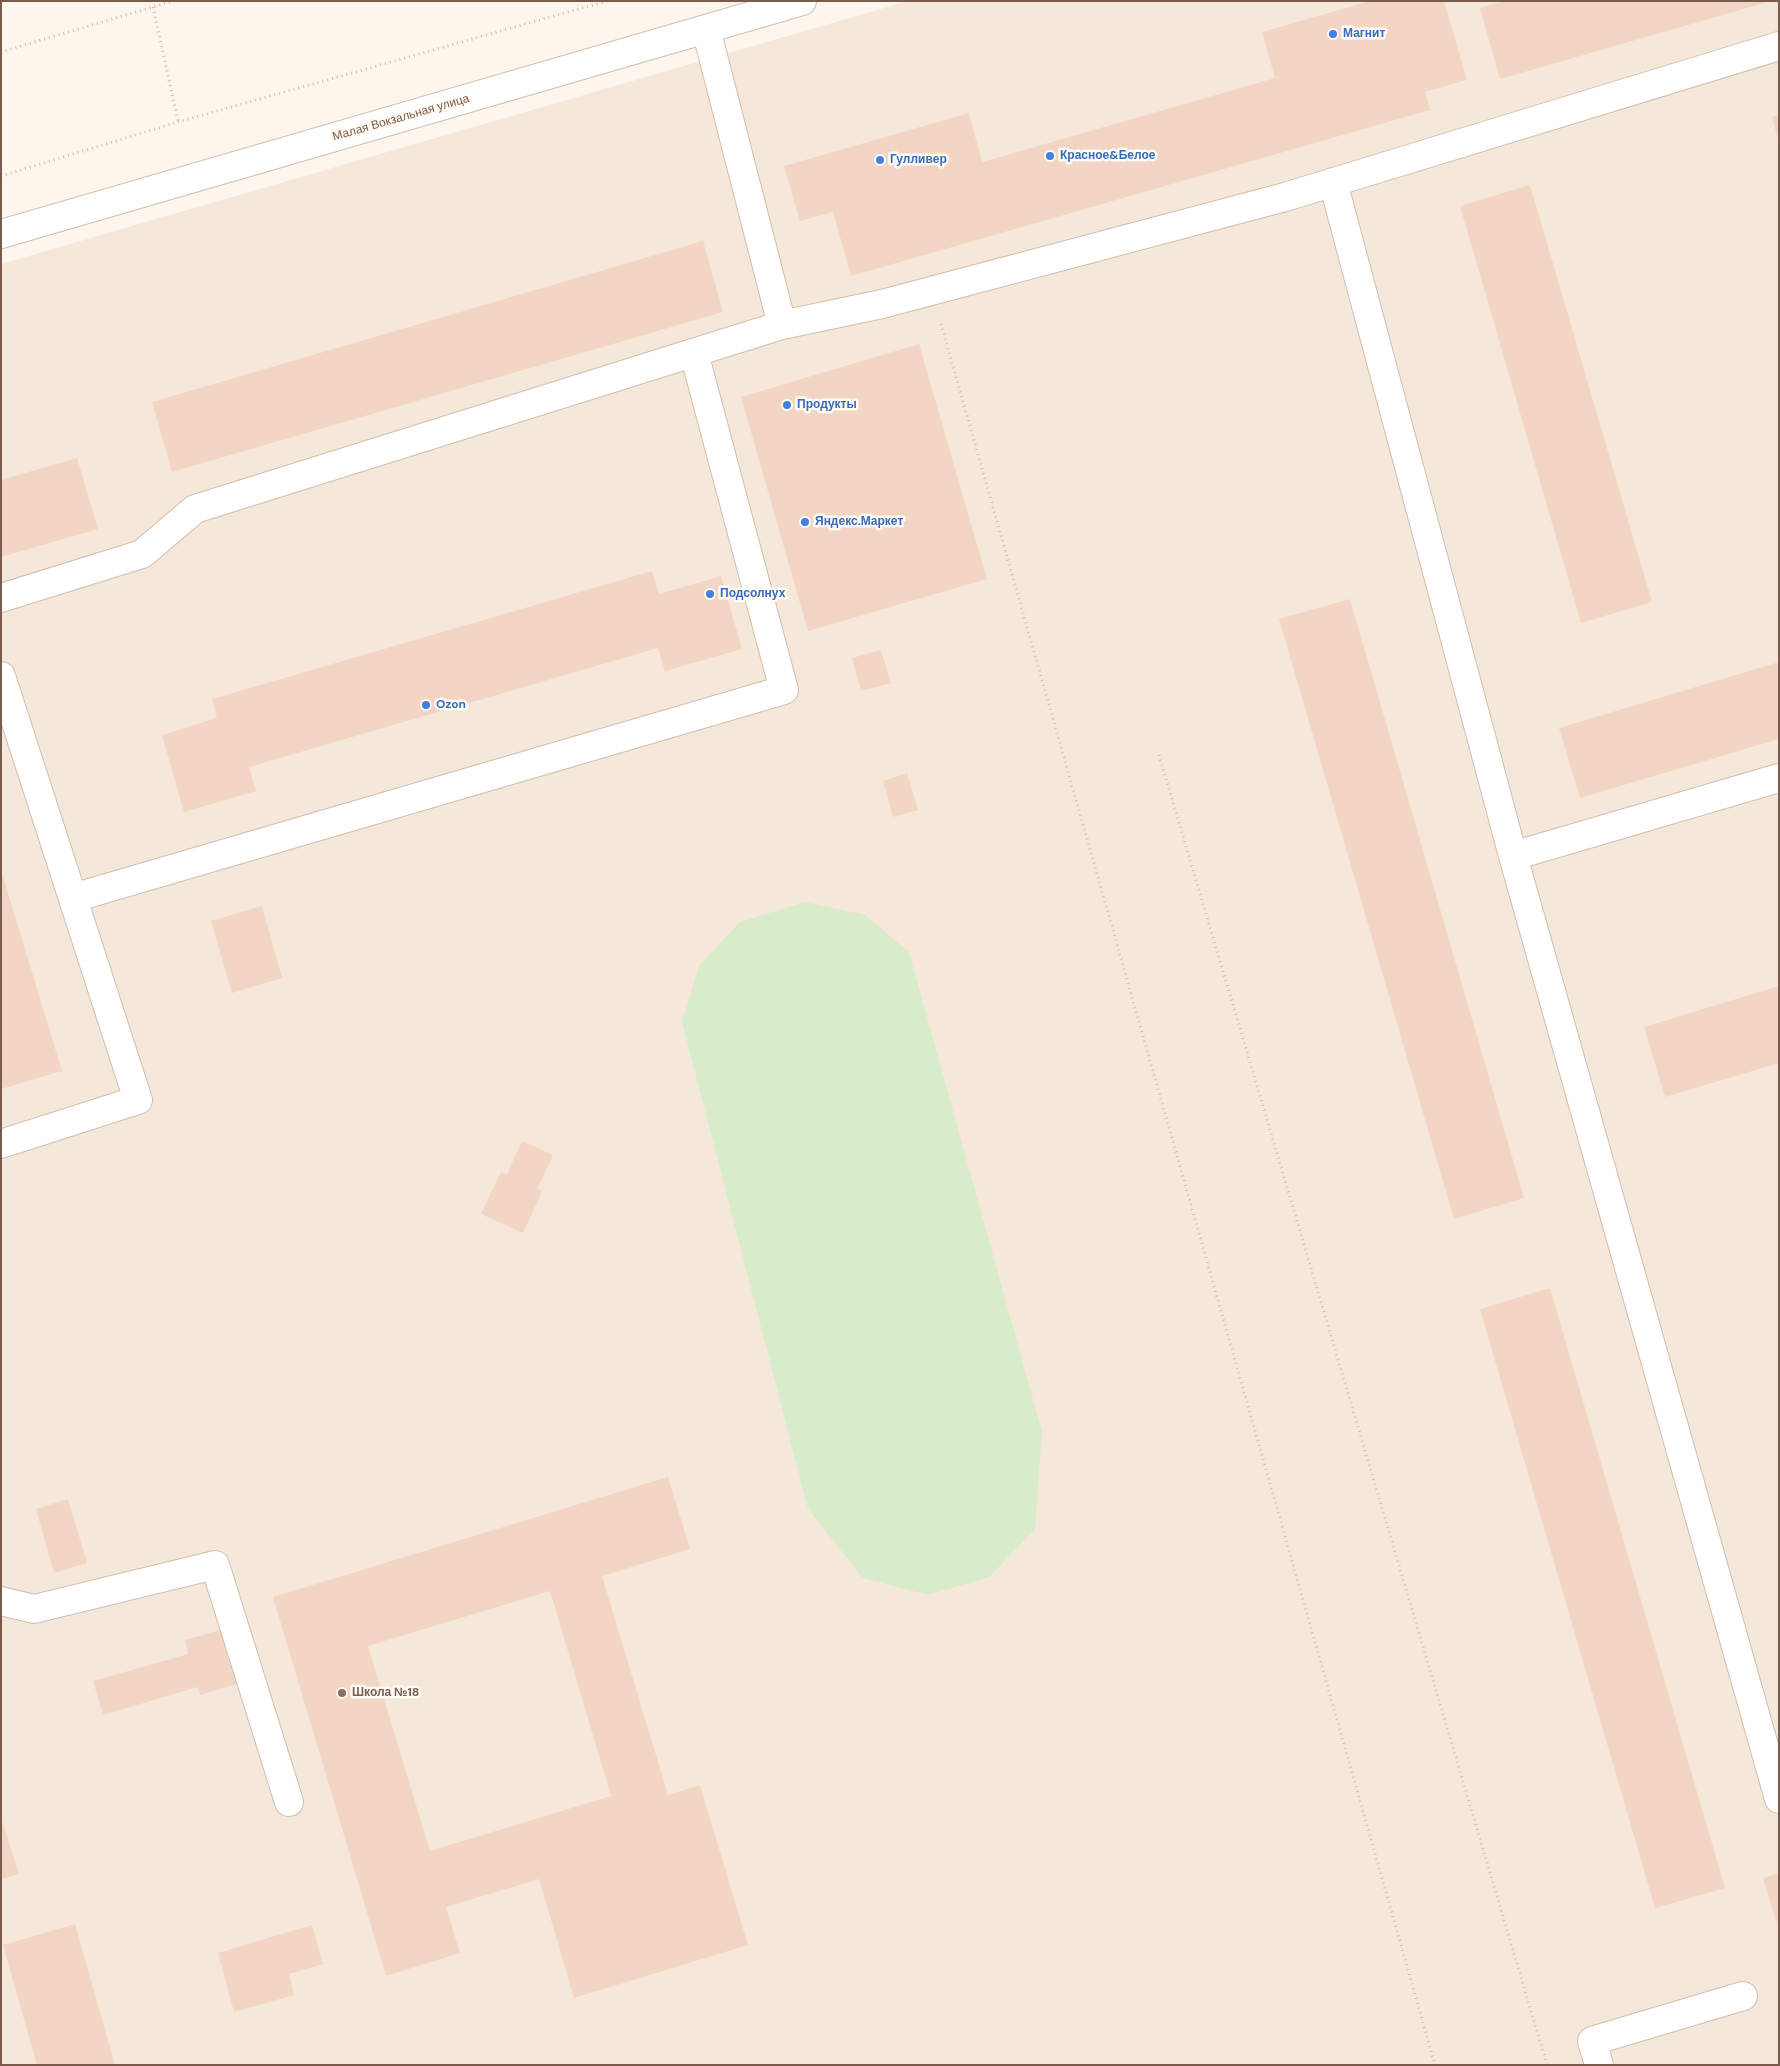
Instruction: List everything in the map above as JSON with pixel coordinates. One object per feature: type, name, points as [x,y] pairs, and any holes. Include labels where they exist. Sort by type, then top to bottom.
[{"type":"street","name":"Малая Вокзальная улица","points":[[1,234],[802,1]]},
{"type":"street","points":[[706,29],[782,325]]},
{"type":"street","points":[[1,598],[142,554],[195,509],[782,325],[882,304],[1285,196],[1779,46]]},
{"type":"street","points":[[1333,182],[1513,856],[1779,1799]]},
{"type":"street","points":[[73,898],[784,690],[694,353]]},
{"type":"street","points":[[1,676],[138,1100],[1,1144]]},
{"type":"street","points":[[1513,856],[1779,778]]},
{"type":"street","points":[[1,1601],[34,1609],[215,1565],[289,1802]]},
{"type":"street","points":[[1599,2065],[1592,2041],[1743,1996]]},
{"type":"path","points":[[1,52],[173,1]]},
{"type":"path","points":[[1,176],[178,122],[607,1]]},
{"type":"path","points":[[153,7],[178,122]]},
{"type":"path","points":[[931,291],[1435,2065]]},
{"type":"path","points":[[1159,754],[1547,2065]]},
{"type":"shaded area","points":[[908,1],[1779,1],[1779,2065],[1,2065],[1,264]]},
{"type":"green space","points":[[805,902],[865,915],[909,952],[1042,1432],[1035,1529],[989,1577],[928,1595],[863,1578],[808,1509],[682,1022],[699,966],[740,922]]},
{"type":"building","points":[[1370,1],[1444,1],[1467,80],[1425,92],[1430,110],[851,276],[833,212],[800,221],[784,166],[969,113],[982,162],[1275,78],[1262,32]]},
{"type":"building","points":[[1504,1],[1768,2],[1500,79],[1480,8]]},
{"type":"building","points":[[1779,115],[1779,139],[1778,139],[1772,117]]},
{"type":"building","points":[[1530,185],[1652,602],[1581,623],[1460,206]]},
{"type":"building","points":[[703,241],[723,312],[172,472],[152,402]]},
{"type":"building","points":[[919,344],[987,579],[808,631],[741,397]]},
{"type":"building","points":[[77,458],[98,529],[1,557],[1,480]]},
{"type":"building","points":[[652,571],[659,594],[721,576],[742,649],[665,671],[658,648],[249,767],[256,791],[184,812],[162,735],[217,718],[212,699]]},
{"type":"building","points":[[1350,599],[1524,1198],[1454,1219],[1279,619]]},
{"type":"building","points":[[881,650],[891,683],[861,691],[852,658]]},
{"type":"building","points":[[1779,662],[1779,739],[1580,798],[1559,728]]},
{"type":"building","points":[[907,773],[918,810],[893,817],[883,781]]},
{"type":"building","points":[[1,870],[62,1071],[1,1089]]},
{"type":"building","points":[[262,906],[282,978],[232,993],[211,921]]},
{"type":"building","points":[[1779,986],[1779,1063],[1665,1097],[1644,1027]]},
{"type":"building","points":[[522,1141],[553,1155],[537,1189],[542,1191],[523,1233],[481,1214],[501,1172],[507,1174]]},
{"type":"building","points":[[1550,1288],[1725,1888],[1655,1908],[1480,1309]]},
{"type":"building","name":"Школа №18","points":[[668,1477],[690,1549],[602,1576],[668,1795],[700,1785],[748,1945],[574,1998],[539,1879],[446,1907],[460,1953],[386,1976],[273,1597]],"holes":[[[550,1591],[611,1796],[430,1851],[368,1646]]]},
{"type":"building","points":[[68,1499],[87,1563],[54,1573],[36,1509]]},
{"type":"building","points":[[224,1629],[240,1683],[200,1695],[198,1687],[103,1715],[93,1681],[188,1654],[185,1640]]},
{"type":"building","points":[[1,1818],[19,1874],[1,1879]]},
{"type":"building","points":[[1779,1873],[1779,1928],[1778,1928],[1763,1878]]},
{"type":"building","points":[[75,1924],[115,2065],[37,2065],[3,1945]]},
{"type":"building","points":[[312,1925],[323,1964],[289,1974],[294,1995],[234,2012],[218,1953]]},
{"type":"place","name":"Магнит","points":[[1333,34]]},
{"type":"place","name":"Красное&Белое","points":[[1050,156]]},
{"type":"place","name":"Гулливер","points":[[880,160]]},
{"type":"place","name":"Продукты","points":[[787,405]]},
{"type":"place","name":"Яндекс.Маркет","points":[[805,522]]},
{"type":"place","name":"Подсолнух","points":[[710,594]]},
{"type":"place","name":"Ozon","points":[[426,705]]},
{"type":"place","name":"Школа №18","points":[[342,1693]]}]
